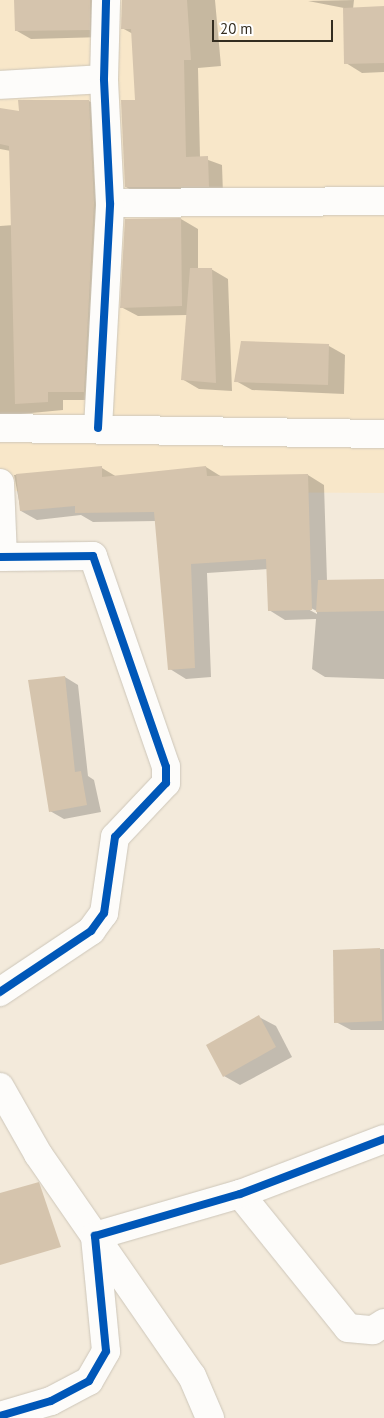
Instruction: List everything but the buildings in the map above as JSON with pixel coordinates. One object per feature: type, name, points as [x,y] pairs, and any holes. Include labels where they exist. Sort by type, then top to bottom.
[{"type":"street","points":[[98,428],[110,203],[104,79],[106,0]]},
{"type":"street","points":[[0,85],[104,79]]},
{"type":"street","points":[[110,203],[384,201]]},
{"type":"street","points":[[0,428],[98,428],[384,434]]},
{"type":"street","points":[[0,482],[1,557],[93,556],[166,767],[166,783],[115,837],[104,913],[92,931],[0,992]]},
{"type":"street","points":[[0,1087],[38,1154],[192,1376],[210,1418]]},
{"type":"street","points":[[94,1236],[240,1194],[384,1138]]},
{"type":"street","points":[[240,1194],[348,1328],[373,1330],[384,1323]]},
{"type":"street","points":[[0,1416],[51,1401],[89,1382],[106,1351],[94,1236]]},
{"type":"shaded area","points":[[0,0],[384,0],[384,493],[0,491]]},
{"type":"cycle path","points":[[98,428],[110,203],[104,79],[106,0]]},
{"type":"cycle path","points":[[0,557],[93,556],[166,767],[166,783],[115,837],[104,913],[91,931],[0,992]]},
{"type":"cycle path","points":[[0,1416],[51,1401],[89,1381],[106,1351],[95,1236],[240,1194],[384,1139]]}]
